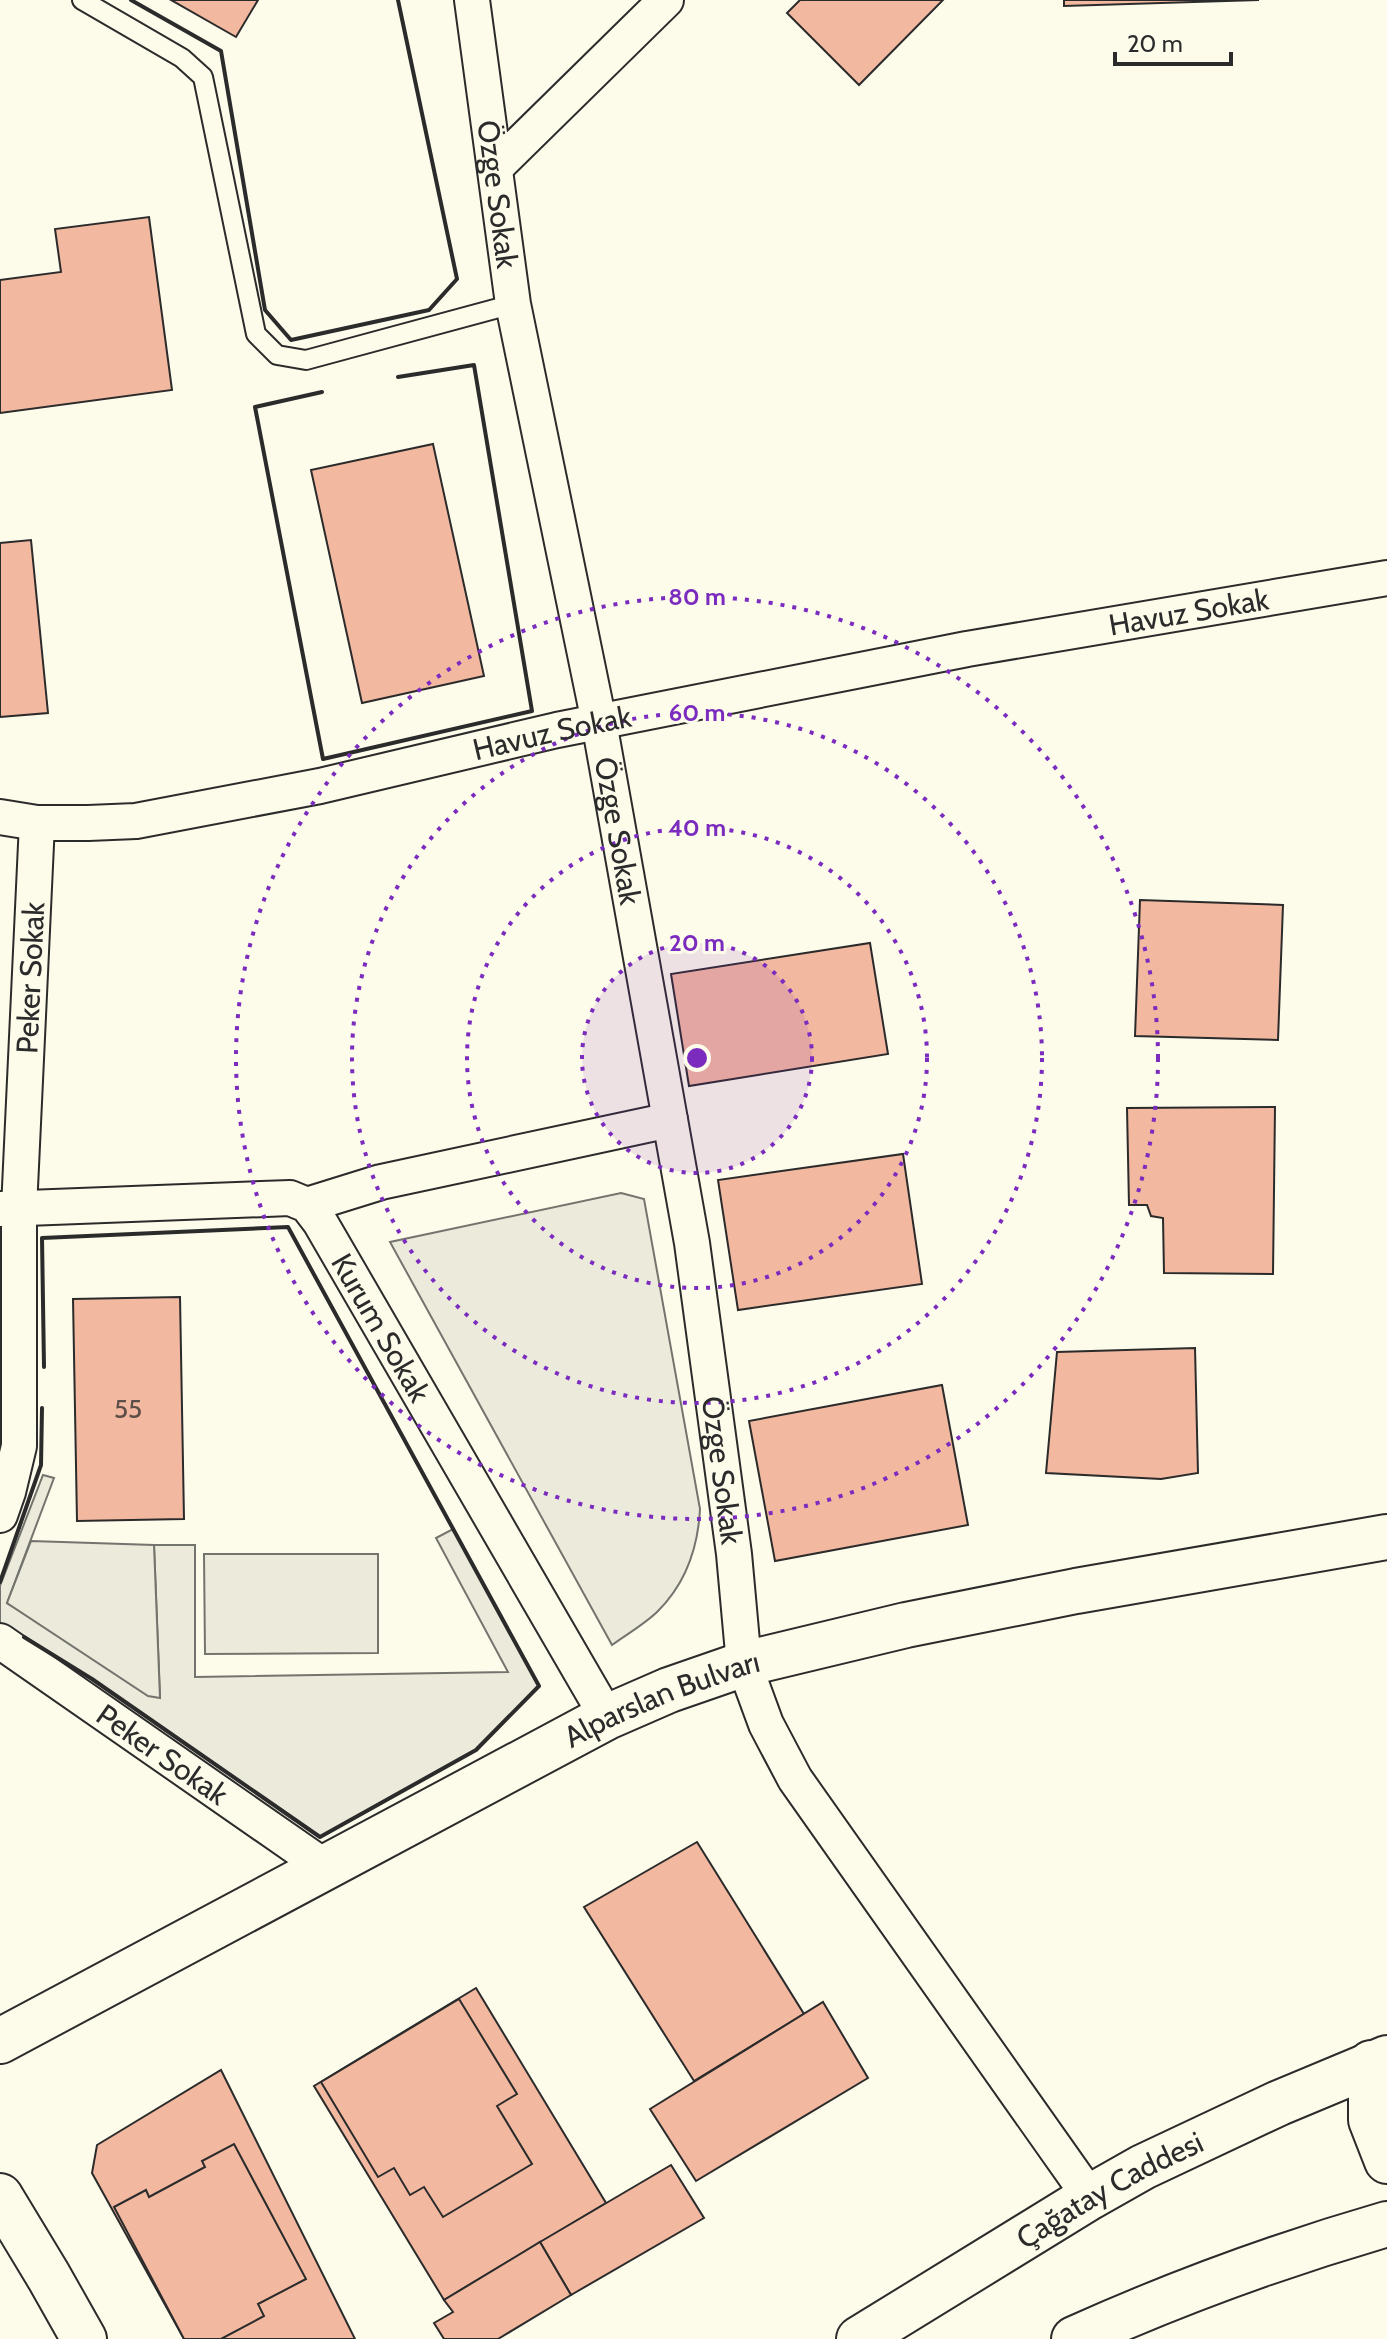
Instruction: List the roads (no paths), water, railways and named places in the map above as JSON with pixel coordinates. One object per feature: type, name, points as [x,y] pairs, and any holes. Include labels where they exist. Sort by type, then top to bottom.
[{"type":"street","name":"Özge Sokak","points":[[472,0],[513,304],[599,722],[696,1274],[734,1554],[744,1664],[766,1724],[795,1779],[1090,2197]]},
{"type":"street","points":[[495,168],[666,0]]},
{"type":"street","name":"Havuz Sokak","points":[[0,817],[37,823],[136,821],[320,786],[599,722],[967,649],[1387,578]]},
{"type":"street","name":"Peker Sokak","points":[[0,1515],[19,1446],[9,1209],[37,823]]},
{"type":"street","points":[[9,1209],[290,1198],[307,1205],[381,1182],[670,1120]]},
{"type":"street","name":"Kurum Sokak","points":[[307,1205],[320,1222],[607,1717]]},
{"type":"street","name":"Alparslan Bulvarı","points":[[0,2041],[607,1717],[669,1690],[744,1664],[906,1625],[1076,1591],[1387,1537]]},
{"type":"street","name":"Peker Sokak","points":[[0,1641],[325,1867]]},
{"type":"street","name":"Çağatay Caddesi","points":[[859,2339],[1143,2167],[1210,2134],[1379,2061]]},
{"type":"street","name":"Çağatay Caddesi","points":[[1379,2061],[1371,2120],[1387,2161]]},
{"type":"street","points":[[0,2196],[84,2339]]},
{"type":"street","points":[[1074,2339],[1200,2285],[1387,2224]]},
{"type":"lane","points":[[82,0],[182,58],[203,77],[256,334],[277,355],[306,360],[513,304]]}]
